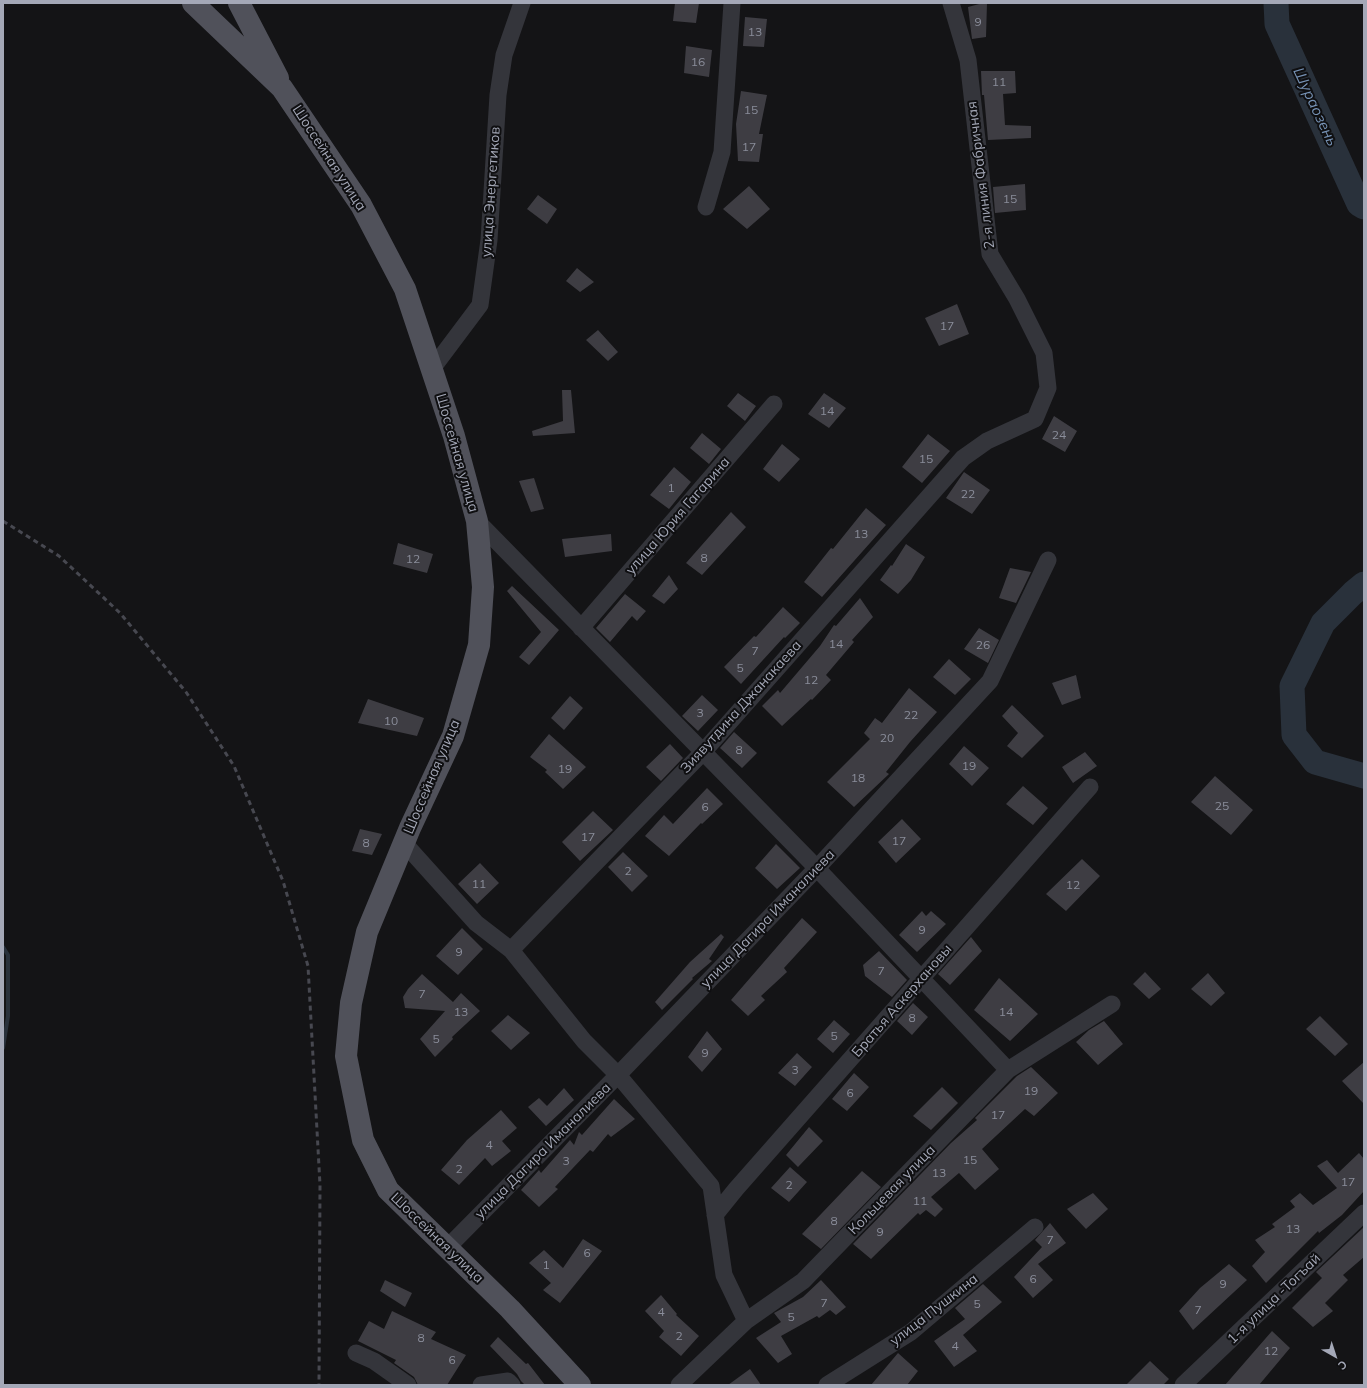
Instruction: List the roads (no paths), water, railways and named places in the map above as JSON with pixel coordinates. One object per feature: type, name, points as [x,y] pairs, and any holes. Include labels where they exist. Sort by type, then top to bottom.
[{"type":"main road","name":"Шоссейная улица","points":[[193,3],[282,88],[361,205],[405,289],[454,436],[477,521],[483,588],[480,645],[452,736],[404,843],[367,932],[351,1003],[346,1056],[362,1140],[388,1190],[510,1309],[540,1343]]},
{"type":"main road","points":[[239,3],[263,47],[282,88]]},
{"type":"main road","points":[[540,1343],[564,1385]]},
{"type":"main road","points":[[540,1343],[580,1385]]},
{"type":"street","name":"улица Энергетиков","points":[[432,369],[480,305],[489,240],[498,95],[504,55],[522,3]]},
{"type":"street","points":[[706,206],[722,152],[732,3]]},
{"type":"street","name":"2-я линия Фабричная","points":[[951,3],[968,60],[990,254],[1017,299],[1044,353],[1048,388],[1035,418],[987,441],[963,458]]},
{"type":"street","name":"улица Юрия Гагарина","points":[[581,628],[774,404]]},
{"type":"street","name":"Зиявутдина Джанакаева","points":[[511,950],[703,752],[963,458]]},
{"type":"street","points":[[477,521],[817,868],[1008,1070]]},
{"type":"street","name":"улица Дагира Иманалиева","points":[[447,1248],[618,1076],[817,868],[990,681],[1048,560]]},
{"type":"street","name":"Братья Аскерхановы","points":[[715,1215],[741,1183],[1090,787]]},
{"type":"street","points":[[404,843],[476,923],[511,950],[584,1041],[618,1076],[711,1186],[724,1275],[746,1321]]},
{"type":"street","name":"Кольцевая улица","points":[[678,1385],[746,1321],[803,1281],[1008,1070],[1112,1004]]},
{"type":"street","name":"1-я улица -Тогъай","points":[[1183,1385],[1364,1213]]},
{"type":"street","name":"улица Пушкина","points":[[827,1385],[911,1332],[1035,1227]]},
{"type":"street","points":[[356,1353],[374,1361],[408,1385]]},
{"type":"street","points":[[481,1385],[508,1381],[512,1385]]},
{"type":"waterway","name":"Шураозень","points":[[1276,3],[1277,24],[1359,204],[1364,207]]},
{"type":"waterway","name":"Шураозень","points":[[1364,584],[1323,623],[1292,686],[1294,735],[1315,762],[1364,776]]},
{"type":"waterway","points":[[3,947],[8,955],[8,1016],[3,1048]]},
{"type":"railway","points":[[3,521],[59,556],[120,613],[186,692],[234,766],[283,881],[308,966],[320,1185],[319,1385]]}]
